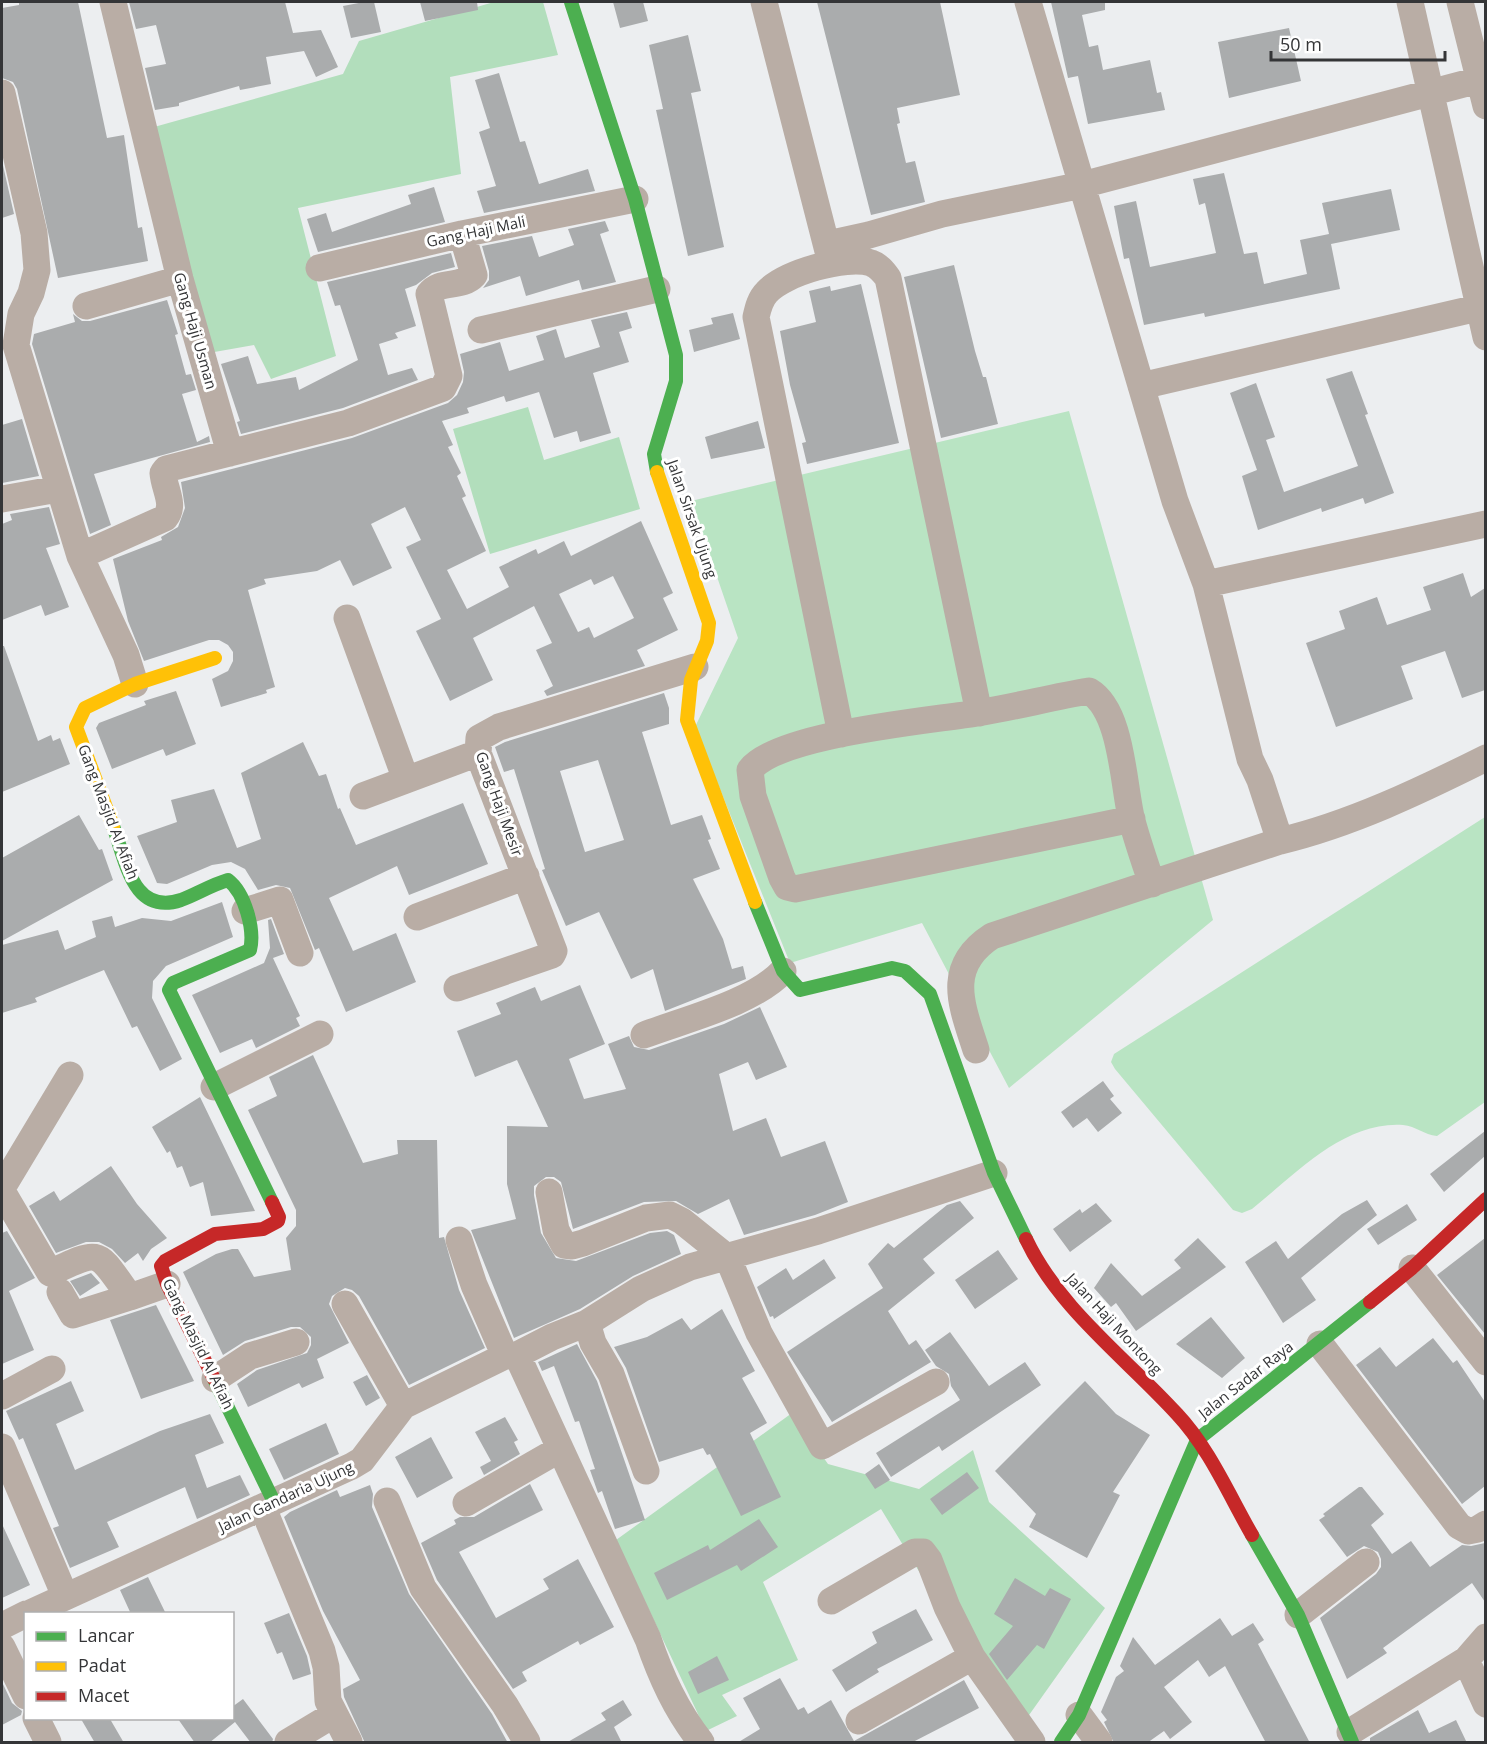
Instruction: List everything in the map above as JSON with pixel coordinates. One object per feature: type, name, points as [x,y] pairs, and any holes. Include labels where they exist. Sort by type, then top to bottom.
[{"type":"street","name":"Gang Haji Usman","points":[[113,2],[180,279],[230,453]]},
{"type":"street","name":"Jalan Sirsak Ujung","points":[[570,2],[635,199],[676,355],[676,381],[654,454],[657,474],[709,623],[710,633],[695,667],[688,700],[687,720],[783,971]]},
{"type":"street","points":[[764,2],[829,254]]},
{"type":"street","points":[[1028,2],[1175,501],[1206,584],[1250,759],[1280,842]]},
{"type":"street","points":[[1410,2],[1482,307],[1485,337]]},
{"type":"street","points":[[1460,2],[1482,79],[1485,105]]},
{"type":"street","points":[[841,734],[756,317],[760,302],[768,291],[810,270],[829,254],[869,235],[942,214],[1082,185],[1482,79]]},
{"type":"street","points":[[2,93],[34,233],[37,270],[31,293],[21,314],[16,345],[31,428],[58,489],[80,556],[126,655],[135,684],[215,658]]},
{"type":"street","name":"Gang Haji Mali","points":[[319,268],[462,234],[635,199]]},
{"type":"street","points":[[80,556],[165,519],[171,505],[163,482],[163,473],[166,469],[348,423],[443,388],[449,376],[429,294],[437,286],[461,284],[474,275],[462,234]]},
{"type":"street","points":[[829,254],[870,263],[881,268],[888,278],[980,713]]},
{"type":"street","points":[[86,306],[180,279]]},
{"type":"street","points":[[481,330],[657,289]]},
{"type":"street","points":[[1141,386],[1482,307]]},
{"type":"street","points":[[2,499],[58,489]]},
{"type":"street","points":[[1206,584],[1485,524]]},
{"type":"street","points":[[347,618],[406,780]]},
{"type":"street","name":"Gang Haji Mesir","points":[[457,988],[552,955],[553,943],[478,753],[479,738],[498,727],[695,667]]},
{"type":"street","name":"Gang Masjid Al Afiah","points":[[135,684],[85,708],[76,727],[138,892],[145,901],[178,902],[228,880],[235,884],[251,934],[252,948],[250,950],[173,983],[169,990],[214,1087],[279,1217],[278,1221],[268,1229],[215,1233],[165,1261],[161,1266],[167,1284],[215,1379],[269,1505]]},
{"type":"street","points":[[1132,819],[815,887],[795,889],[787,887],[753,796],[750,770],[757,760],[776,752],[841,734],[980,713],[1089,691],[1099,697],[1106,709],[1123,766],[1132,819],[1152,884]]},
{"type":"street","points":[[363,796],[478,753]]},
{"type":"street","points":[[976,1050],[959,998],[960,981],[965,964],[979,945],[1004,932],[1280,842],[1313,834],[1409,795],[1485,759]]},
{"type":"street","points":[[417,917],[526,876]]},
{"type":"street","points":[[245,912],[280,900],[284,904],[300,953]]},
{"type":"street","name":"Jalan Haji Montong","points":[[783,971],[800,990],[808,990],[892,968],[905,971],[930,994],[994,1173],[1037,1263],[1076,1311],[1179,1416],[1197,1440],[1298,1615],[1351,1737]]},
{"type":"street","points":[[645,1035],[744,999],[773,982],[783,971]]},
{"type":"street","points":[[214,1087],[320,1034]]},
{"type":"street","points":[[70,1075],[2,1190],[50,1273],[86,1256],[94,1255],[104,1261],[130,1297]]},
{"type":"street","name":"Jalan Gandaria Ujung","points":[[31,1612],[269,1505],[362,1460],[403,1406],[587,1323],[651,1284],[690,1267],[728,1258],[994,1173]]},
{"type":"street","points":[[549,1192],[556,1230],[564,1245],[572,1246],[583,1243],[646,1218],[670,1215],[682,1221],[728,1258],[759,1332],[822,1446],[936,1382]]},
{"type":"street","name":"Jalan Sadar Raya","points":[[1060,1743],[1079,1715],[1197,1440],[1320,1344],[1412,1268],[1485,1199]]},
{"type":"street","points":[[459,1240],[474,1285],[560,1449],[648,1639],[663,1683],[684,1720],[701,1743]]},
{"type":"street","points":[[1412,1268],[1485,1362]]},
{"type":"street","points":[[60,1292],[73,1315],[167,1284]]},
{"type":"street","points":[[345,1304],[403,1406]]},
{"type":"street","points":[[587,1323],[593,1343],[611,1374],[646,1471]]},
{"type":"street","points":[[215,1379],[250,1356],[296,1342]]},
{"type":"street","points":[[1320,1344],[1459,1526],[1468,1532],[1485,1524]]},
{"type":"street","points":[[2,1396],[52,1369]]},
{"type":"street","points":[[2,1447],[65,1596]]},
{"type":"street","points":[[466,1503],[560,1449]]},
{"type":"street","points":[[387,1502],[423,1588],[505,1705],[527,1743]]},
{"type":"street","points":[[269,1505],[322,1651],[326,1667],[328,1701],[349,1743]]},
{"type":"street","points":[[831,1601],[915,1552],[923,1552],[929,1560],[946,1607],[972,1657],[1032,1743]]},
{"type":"street","points":[[1298,1615],[1366,1562]]},
{"type":"street","name":"Jalan Gandaria Ujung","points":[[2,1626],[24,1615]]},
{"type":"street","points":[[1351,1737],[1466,1660],[1485,1637]]},
{"type":"street","points":[[2,1647],[24,1692]]},
{"type":"street","points":[[859,1721],[972,1657]]},
{"type":"street","points":[[1466,1660],[1485,1704]]},
{"type":"street","points":[[288,1743],[333,1715]]},
{"type":"street","points":[[1079,1715],[1099,1743]]},
{"type":"street","points":[[36,1720],[48,1743]]},
{"type":"green space","points":[[494,2],[543,2],[558,55],[450,77],[461,174],[298,208],[336,356],[271,379],[254,345],[203,354],[147,129],[343,74],[359,41]]},
{"type":"green space","points":[[528,407],[544,460],[619,437],[640,509],[490,554],[453,429]]},
{"type":"green space","points":[[1069,411],[1213,920],[1009,1088],[922,923],[790,963],[695,727],[738,638],[691,501]]},
{"type":"green space","points":[[1485,817],[1485,1102],[1437,1136],[1403,1125],[1381,1126],[1360,1132],[1321,1153],[1252,1209],[1242,1213],[1233,1210],[1115,1069],[1111,1062],[1114,1054]]},
{"type":"green space","points":[[792,1413],[828,1464],[919,1489],[973,1450],[989,1502],[1105,1608],[1017,1732],[881,1509],[763,1582],[798,1660],[722,1695],[737,1716],[706,1731],[616,1540]]},
{"type":"building","points":[[19,2],[78,2],[107,138],[124,135],[138,228],[142,227],[148,261],[58,278],[17,89],[13,82],[2,78],[2,8],[19,5]]},
{"type":"building","points":[[129,2],[285,2],[293,33],[321,30],[338,67],[316,77],[304,51],[266,57],[271,84],[240,90],[239,86],[179,103],[179,106],[155,110],[145,68],[166,64],[156,25],[136,29]]},
{"type":"building","points":[[374,2],[381,32],[351,38],[343,6]]},
{"type":"building","points":[[420,2],[477,2],[478,10],[425,21]]},
{"type":"building","points":[[613,2],[643,2],[648,21],[620,28]]},
{"type":"building","points":[[817,2],[940,2],[960,95],[897,108],[900,123],[897,124],[906,163],[915,161],[925,202],[871,215]]},
{"type":"building","points":[[1051,2],[1105,2],[1105,10],[1082,15],[1089,47],[1098,45],[1103,70],[1150,60],[1157,93],[1161,92],[1165,110],[1088,124],[1078,76],[1068,78]]},
{"type":"building","points":[[1289,28],[1301,81],[1229,98],[1218,42]]},
{"type":"building","points":[[688,35],[701,91],[691,93],[724,247],[688,256],[656,110],[663,109],[649,45]]},
{"type":"building","points":[[499,73],[520,142],[525,141],[539,184],[588,169],[595,191],[484,213],[477,191],[496,186],[479,132],[490,128],[475,80]]},
{"type":"building","points":[[2,161],[14,214],[2,218]]},
{"type":"building","points":[[1224,173],[1244,254],[1257,252],[1264,284],[1307,274],[1300,240],[1329,234],[1322,203],[1391,189],[1400,230],[1331,244],[1340,289],[1205,317],[1204,313],[1144,325],[1129,258],[1124,259],[1114,206],[1136,201],[1150,267],[1216,253],[1205,203],[1199,205],[1193,179]]},
{"type":"building","points":[[434,187],[445,222],[318,252],[307,219],[326,213],[332,232],[411,204],[408,195]]},
{"type":"building","points":[[605,221],[609,231],[600,234],[616,282],[582,290],[579,280],[526,296],[520,276],[483,288],[489,280],[489,271],[482,246],[532,236],[539,257],[574,245],[568,229]]},
{"type":"building","points":[[451,253],[455,267],[432,273],[416,285],[405,289],[416,326],[395,333],[398,338],[379,344],[388,375],[412,368],[418,380],[343,408],[241,434],[237,422],[240,421],[221,364],[248,356],[257,384],[296,377],[299,390],[358,360],[340,305],[335,306],[327,282]]},
{"type":"building","points":[[954,265],[975,351],[983,377],[986,377],[998,424],[941,438],[904,277]]},
{"type":"building","points":[[861,284],[899,443],[807,464],[802,443],[806,442],[790,385],[780,331],[816,322],[809,291],[830,286],[831,291]]},
{"type":"building","points":[[167,300],[178,334],[175,335],[186,375],[191,374],[196,390],[182,394],[197,442],[209,436],[210,442],[94,474],[111,525],[90,534],[32,344],[34,334],[75,322],[73,314],[82,321],[90,321]]},
{"type":"building","points":[[627,312],[632,328],[619,332],[629,362],[593,373],[611,433],[580,442],[577,431],[554,438],[539,392],[506,402],[504,396],[467,408],[469,413],[442,421],[453,445],[448,447],[461,473],[457,476],[466,496],[462,498],[486,551],[447,570],[467,609],[509,587],[499,567],[536,549],[538,554],[564,541],[571,556],[641,521],[673,593],[663,598],[678,630],[637,650],[645,666],[547,696],[544,691],[553,686],[536,650],[552,643],[534,606],[473,638],[493,680],[450,701],[416,631],[441,619],[406,547],[421,540],[405,507],[371,524],[392,568],[353,586],[340,560],[317,571],[264,579],[266,584],[248,590],[275,687],[266,690],[267,693],[221,707],[212,679],[228,671],[233,661],[233,652],[228,645],[219,640],[209,640],[144,661],[128,621],[113,559],[162,540],[161,537],[178,527],[185,508],[181,482],[352,438],[448,403],[457,395],[463,382],[464,372],[460,354],[500,342],[509,371],[544,360],[536,336],[556,329],[565,358],[600,347],[591,320]],"holes":[[[613,576],[634,618],[594,638],[589,627],[578,632],[559,594],[591,579],[594,585]]]},
{"type":"building","points":[[733,313],[740,339],[694,352],[689,330],[713,324],[711,318]]},
{"type":"building","points":[[1352,371],[1368,414],[1365,415],[1394,493],[1365,504],[1363,498],[1322,512],[1321,508],[1258,530],[1242,476],[1257,470],[1230,393],[1256,383],[1275,437],[1266,440],[1284,492],[1358,466],[1326,379]]},
{"type":"building","points":[[22,419],[39,476],[2,483],[2,425]]},
{"type":"building","points":[[758,421],[765,448],[711,459],[705,437]]},
{"type":"building","points":[[49,507],[60,544],[46,548],[69,607],[45,616],[41,605],[2,620],[2,524],[12,520],[10,514]]},
{"type":"building","points":[[1463,573],[1471,597],[1485,588],[1485,690],[1462,698],[1445,651],[1401,666],[1413,699],[1336,727],[1306,643],[1345,629],[1339,611],[1377,597],[1387,625],[1431,610],[1423,587]]},
{"type":"building","points":[[2,646],[4,646],[38,741],[51,735],[53,741],[60,738],[70,764],[2,792]]},
{"type":"building","points":[[176,691],[196,744],[166,756],[163,749],[112,769],[96,728],[99,723],[146,705],[144,701]]},
{"type":"building","points":[[664,693],[669,708],[669,724],[642,732],[671,825],[702,815],[711,839],[708,840],[720,869],[693,879],[723,939],[732,969],[743,966],[746,979],[665,1011],[653,969],[631,979],[599,912],[566,926],[542,870],[545,869],[514,769],[504,772],[495,747]],"holes":[[[598,760],[624,840],[585,852],[560,771]]]},
{"type":"building","points":[[303,742],[319,776],[326,774],[338,809],[340,808],[356,845],[463,803],[488,864],[409,895],[397,866],[329,898],[353,951],[396,933],[416,982],[346,1012],[319,948],[315,950],[290,888],[276,885],[258,890],[245,869],[231,862],[212,865],[167,884],[157,883],[137,836],[177,822],[171,800],[214,789],[237,848],[261,839],[241,773]]},
{"type":"building","points":[[79,815],[99,850],[102,849],[113,880],[2,941],[2,858]]},
{"type":"building","points":[[222,902],[233,937],[166,966],[153,981],[152,998],[182,1059],[160,1071],[137,1026],[132,1028],[104,970],[35,998],[37,1002],[2,1013],[2,945],[58,930],[65,950],[96,937],[92,921],[112,916],[115,927],[142,918],[171,921]]},
{"type":"building","points":[[271,919],[284,954],[273,958],[300,1016],[296,1018],[300,1026],[256,1048],[252,1039],[220,1053],[192,995],[264,963],[270,948],[268,920]]},
{"type":"building","points":[[580,985],[605,1044],[569,1059],[584,1099],[626,1089],[608,1044],[629,1036],[634,1047],[649,1050],[724,1024],[760,1007],[787,1067],[756,1080],[748,1062],[719,1074],[733,1131],[766,1118],[781,1157],[825,1141],[848,1202],[815,1215],[744,1235],[729,1199],[698,1214],[676,1201],[644,1202],[573,1229],[561,1182],[554,1177],[546,1177],[534,1186],[534,1195],[541,1233],[556,1258],[576,1261],[650,1233],[667,1231],[674,1235],[681,1254],[633,1276],[580,1309],[514,1338],[471,1230],[516,1219],[507,1184],[507,1126],[548,1127],[517,1060],[475,1077],[457,1031],[501,1014],[496,1003],[535,987],[541,1001]]},
{"type":"building","points":[[313,1055],[363,1163],[398,1154],[397,1140],[437,1140],[439,1238],[444,1237],[459,1290],[485,1348],[409,1385],[359,1296],[345,1288],[332,1296],[329,1304],[349,1343],[317,1359],[324,1378],[302,1388],[299,1383],[248,1407],[237,1384],[257,1370],[307,1353],[311,1345],[311,1337],[300,1327],[291,1327],[245,1341],[223,1355],[183,1272],[216,1254],[232,1249],[238,1249],[254,1277],[291,1270],[286,1238],[296,1226],[296,1210],[248,1110],[277,1096],[269,1077]]},
{"type":"building","points":[[1103,1081],[1114,1096],[1110,1099],[1122,1113],[1098,1132],[1087,1118],[1073,1128],[1061,1112]]},
{"type":"building","points":[[200,1097],[255,1211],[211,1216],[203,1182],[190,1187],[182,1166],[177,1168],[170,1151],[167,1153],[152,1127]]},
{"type":"building","points":[[1485,1131],[1485,1156],[1444,1192],[1430,1174]]},
{"type":"building","points":[[111,1166],[137,1204],[167,1238],[151,1249],[143,1261],[138,1253],[125,1263],[112,1249],[99,1242],[86,1242],[56,1253],[29,1206],[54,1191],[60,1201]]},
{"type":"building","points":[[1367,1200],[1377,1215],[1301,1278],[1316,1300],[1283,1323],[1245,1262],[1276,1241],[1288,1259],[1342,1214]]},
{"type":"building","points":[[960,1201],[974,1218],[923,1259],[935,1273],[888,1311],[909,1345],[916,1340],[931,1362],[832,1422],[787,1352],[883,1288],[868,1264],[888,1243],[894,1248],[947,1205]]},
{"type":"building","points":[[1096,1203],[1112,1221],[1070,1252],[1053,1229],[1080,1209],[1082,1213]]},
{"type":"building","points":[[1407,1204],[1417,1220],[1378,1245],[1367,1229]]},
{"type":"building","points":[[7,1231],[35,1278],[9,1291],[34,1350],[2,1364],[2,1233]]},
{"type":"building","points":[[1198,1238],[1226,1267],[1136,1331],[1116,1303],[1111,1307],[1094,1288],[1111,1263],[1142,1296],[1181,1268],[1174,1260]]},
{"type":"building","points":[[1485,1238],[1485,1334],[1437,1275]]},
{"type":"building","points":[[998,1250],[1018,1279],[975,1309],[955,1280]]},
{"type":"building","points":[[824,1259],[836,1278],[774,1319],[773,1316],[770,1317],[757,1287],[786,1268],[793,1280]]},
{"type":"building","points":[[91,1273],[100,1283],[80,1296],[70,1281]]},
{"type":"building","points":[[156,1305],[194,1381],[141,1399],[110,1320]]},
{"type":"building","points":[[722,1309],[755,1371],[742,1378],[767,1423],[750,1433],[781,1497],[741,1516],[710,1454],[707,1455],[703,1448],[659,1462],[626,1368],[614,1347],[647,1337],[682,1318],[691,1330]]},
{"type":"building","points":[[1211,1317],[1245,1358],[1222,1378],[1176,1344]]},
{"type":"building","points":[[950,1332],[989,1386],[1025,1362],[1041,1385],[942,1451],[939,1446],[891,1477],[876,1453],[960,1400],[951,1386],[949,1374],[936,1366],[925,1350]]},
{"type":"building","points":[[1433,1338],[1453,1363],[1457,1360],[1485,1402],[1485,1486],[1462,1504],[1356,1365],[1380,1347],[1396,1367]]},
{"type":"building","points":[[577,1344],[597,1381],[645,1520],[615,1529],[602,1491],[598,1493],[590,1470],[595,1469],[579,1421],[575,1422],[554,1366],[542,1371],[538,1362]]},
{"type":"building","points":[[367,1375],[380,1398],[366,1406],[353,1382]]},
{"type":"building","points":[[71,1381],[84,1411],[56,1424],[75,1470],[160,1431],[210,1414],[224,1443],[195,1455],[207,1488],[240,1475],[250,1495],[197,1519],[185,1487],[107,1522],[119,1547],[70,1568],[53,1528],[59,1526],[23,1438],[19,1440],[6,1411]]},
{"type":"building","points":[[1085,1381],[1116,1414],[1150,1435],[1113,1492],[1120,1495],[1087,1558],[1029,1527],[1036,1514],[995,1471]]},
{"type":"building","points":[[505,1417],[518,1440],[514,1442],[520,1454],[484,1475],[480,1467],[491,1461],[475,1432]]},
{"type":"building","points":[[326,1423],[339,1454],[284,1480],[269,1449]]},
{"type":"building","points":[[431,1437],[453,1478],[417,1498],[395,1457]]},
{"type":"building","points":[[879,1464],[890,1480],[875,1489],[865,1474]]},
{"type":"building","points":[[967,1472],[979,1488],[942,1515],[930,1499]]},
{"type":"building","points":[[530,1484],[543,1510],[459,1552],[496,1618],[549,1589],[543,1579],[578,1559],[614,1627],[580,1645],[578,1641],[522,1672],[527,1681],[513,1689],[437,1580],[421,1543],[456,1524],[454,1520],[460,1517],[474,1517]]},
{"type":"building","points":[[370,1485],[373,1494],[372,1507],[409,1594],[492,1714],[508,1743],[365,1743],[344,1697],[343,1689],[360,1680],[323,1611],[284,1517],[337,1490],[340,1497]]},
{"type":"building","points":[[1362,1487],[1384,1514],[1371,1525],[1392,1554],[1411,1541],[1430,1567],[1462,1545],[1485,1543],[1485,1602],[1472,1583],[1383,1648],[1387,1653],[1347,1679],[1320,1618],[1376,1574],[1381,1567],[1381,1559],[1378,1552],[1364,1546],[1347,1557],[1319,1520],[1325,1516],[1323,1514]]},
{"type":"building","points":[[759,1519],[778,1547],[741,1571],[737,1565],[667,1600],[654,1573],[708,1545],[710,1550]]},
{"type":"building","points":[[2,1524],[30,1585],[2,1598]]},
{"type":"building","points":[[148,1577],[165,1612],[130,1612],[120,1590]]},
{"type":"building","points":[[1015,1578],[1045,1596],[1050,1588],[1071,1599],[1044,1649],[1037,1645],[1007,1680],[989,1654],[1013,1626],[994,1614]]},
{"type":"building","points":[[916,1609],[933,1640],[877,1669],[879,1672],[846,1692],[832,1670],[877,1643],[872,1632]]},
{"type":"building","points":[[289,1613],[307,1656],[311,1674],[293,1680],[282,1652],[277,1654],[264,1623]]},
{"type":"building","points":[[1220,1618],[1232,1636],[1253,1623],[1264,1640],[1258,1644],[1310,1743],[1266,1743],[1225,1666],[1209,1677],[1198,1660],[1164,1687],[1192,1722],[1170,1739],[1164,1731],[1147,1743],[1114,1743],[1104,1722],[1107,1720],[1101,1712],[1116,1677],[1124,1671],[1120,1666],[1133,1637],[1155,1665]]},
{"type":"building","points":[[717,1656],[729,1680],[698,1694],[688,1672]]},
{"type":"building","points":[[780,1678],[798,1710],[804,1707],[808,1714],[831,1700],[854,1741],[964,1680],[979,1708],[911,1743],[737,1743],[760,1729],[743,1698]]},
{"type":"building","points":[[2,1682],[12,1703],[22,1711],[21,1715],[2,1725]]},
{"type":"building","points":[[243,1699],[273,1739],[272,1743],[251,1743],[235,1722],[209,1743],[195,1743],[179,1720],[234,1720],[234,1706]]},
{"type":"building","points":[[623,1700],[632,1715],[614,1727],[622,1743],[566,1743],[606,1720],[601,1713]]},
{"type":"building","points":[[1418,1710],[1429,1733],[1456,1720],[1467,1743],[1370,1743],[1370,1738]]},
{"type":"building","points":[[82,1720],[111,1720],[124,1743],[95,1743]]},
{"type":"traffic: fast","points":[[571,2],[635,199],[676,355],[676,381],[654,454],[657,472]]},
{"type":"traffic: fast","points":[[113,826],[133,882],[141,893],[152,900],[165,903],[181,900],[228,880],[244,903],[250,922],[250,950],[173,983],[169,990],[272,1202]]},
{"type":"traffic: fast","points":[[755,902],[783,971],[800,990],[892,968],[905,971],[930,994],[994,1173],[1026,1239]]},
{"type":"traffic: fast","points":[[1061,1742],[1079,1715],[1197,1440],[1370,1302]]},
{"type":"traffic: fast","points":[[214,1379],[274,1502]]},
{"type":"traffic: fast","points":[[1252,1535],[1298,1615],[1352,1742]]},
{"type":"traffic: slow","points":[[657,472],[709,623],[707,641],[691,680],[687,720],[755,902]]},
{"type":"traffic: slow","points":[[113,826],[76,727],[85,708],[135,684],[215,658]]},
{"type":"traffic: jam","points":[[1370,1302],[1412,1268],[1486,1199]]},
{"type":"traffic: jam","points":[[214,1379],[167,1284],[161,1266],[165,1261],[215,1234],[263,1229],[278,1221],[279,1217],[272,1202]]},
{"type":"traffic: jam","points":[[1026,1239],[1056,1288],[1095,1332],[1188,1427],[1218,1472],[1252,1535]]}]
